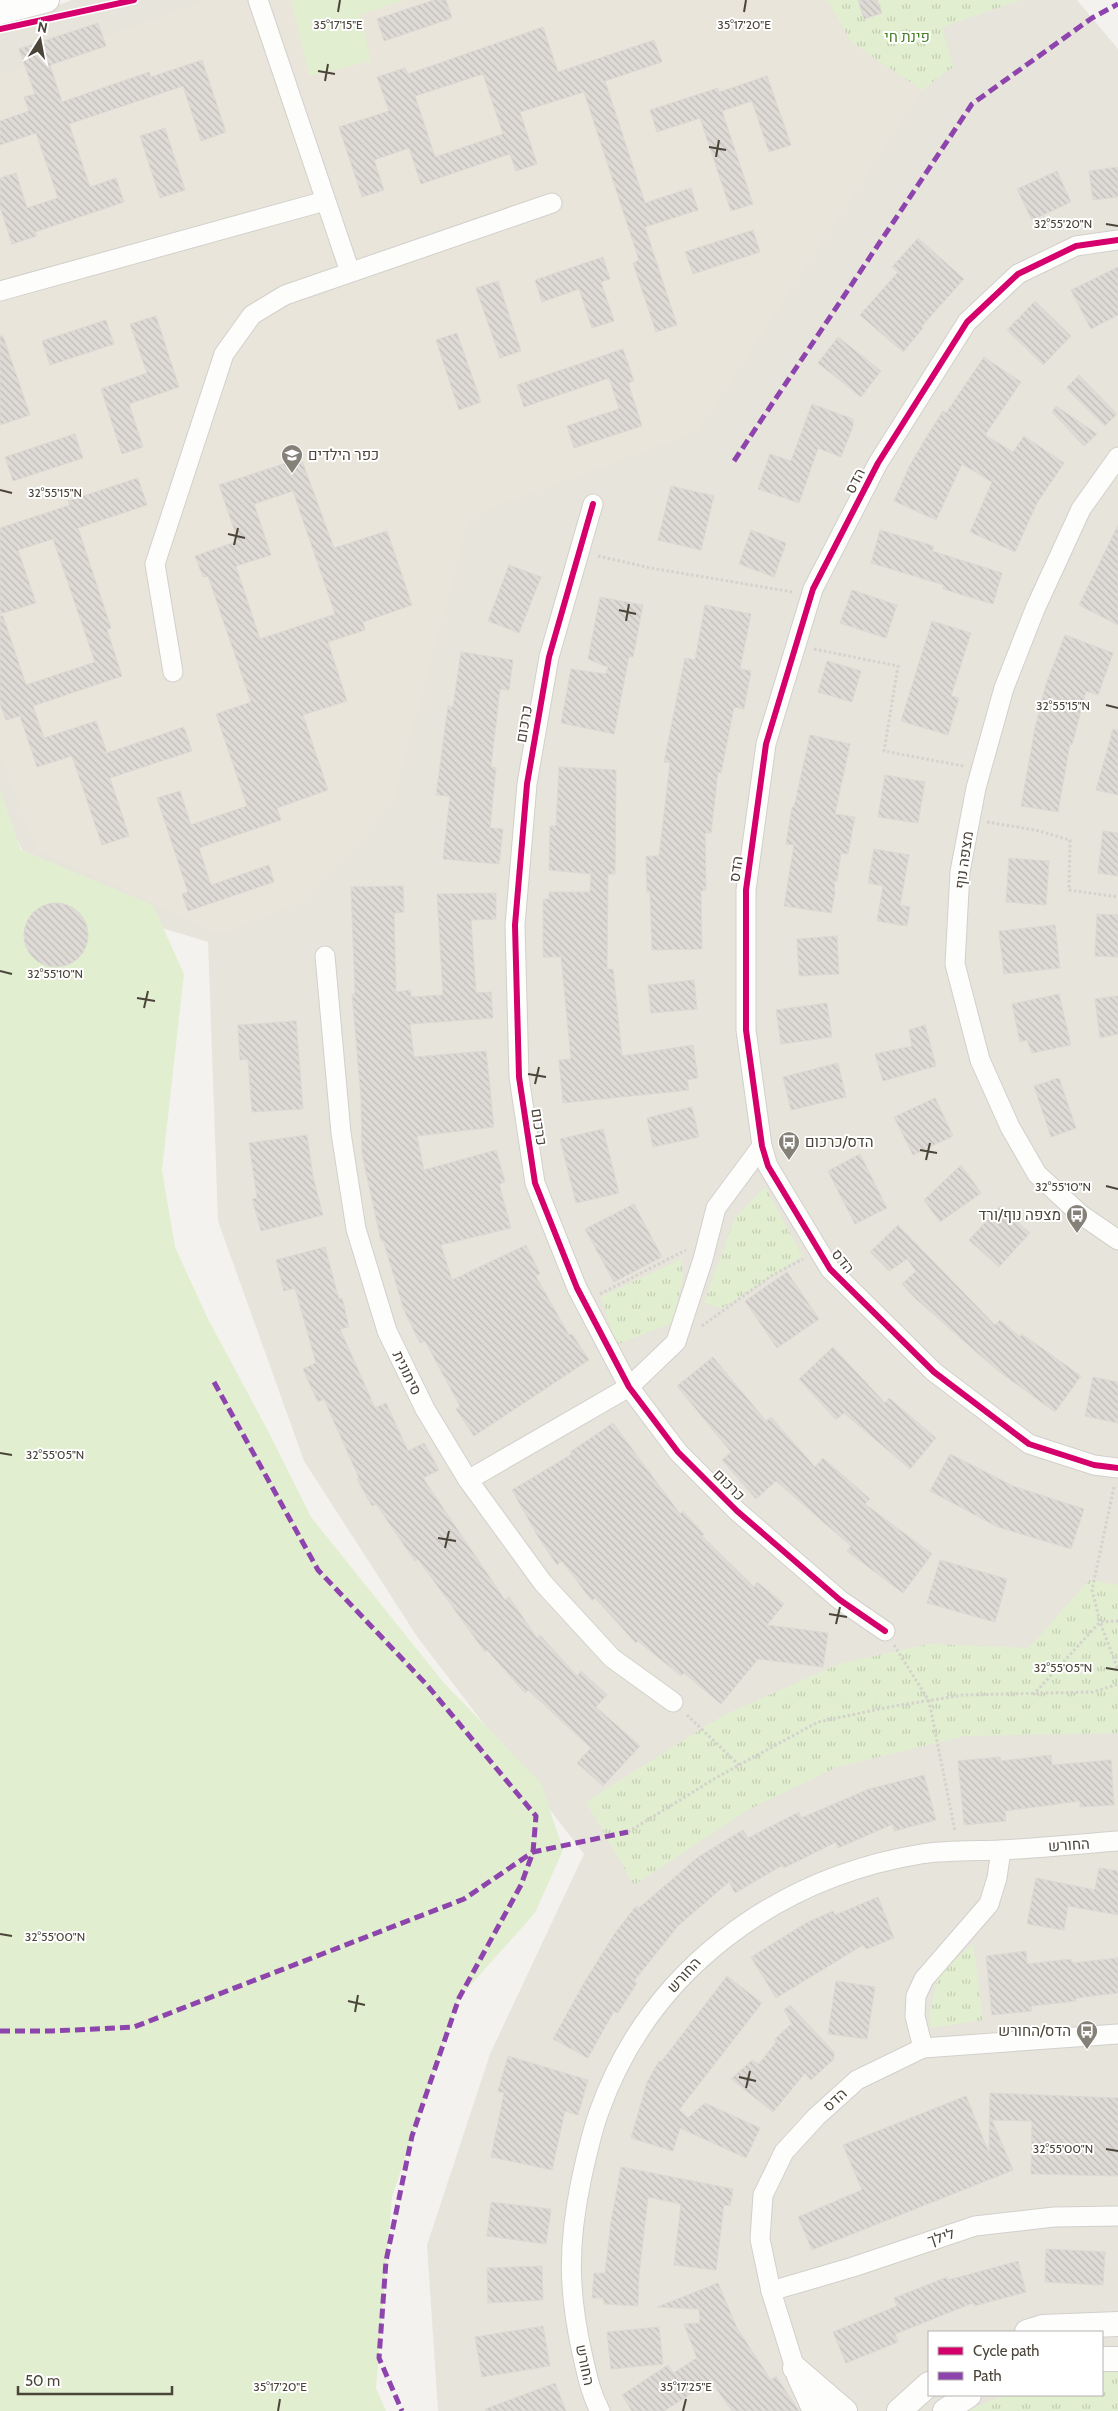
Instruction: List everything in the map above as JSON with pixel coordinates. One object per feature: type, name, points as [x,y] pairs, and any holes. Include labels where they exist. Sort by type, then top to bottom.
[{"type":"street","points":[[0,12],[47,0]]},
{"type":"street","points":[[258,0],[324,202],[350,272]]},
{"type":"street","points":[[0,291],[324,202]]},
{"type":"street","points":[[173,672],[155,564],[224,354],[252,315],[285,295],[552,203]]},
{"type":"street","name":"הדס","points":[[1118,240],[1076,246],[1018,274],[967,322],[878,463],[811,595],[766,744],[746,890],[746,1030],[762,1146],[768,1166],[830,1269],[934,1372],[1029,1444],[1094,1464],[1118,1468]]},
{"type":"street","name":"מצפה נוף","points":[[1118,457],[1081,509],[1035,609],[1004,688],[981,770],[960,872],[955,964],[980,1060],[1010,1127],[1037,1174],[1080,1214],[1118,1240]]},
{"type":"street","name":"כרכום","points":[[593,504],[549,657],[527,784],[515,925],[519,1077],[536,1183],[584,1302],[629,1387],[678,1452],[737,1511],[840,1600],[885,1631]]},
{"type":"street","name":"סיתונית","points":[[324,956],[341,1134],[356,1230],[387,1331],[425,1409],[468,1480],[543,1582],[612,1658],[673,1702]]},
{"type":"street","points":[[468,1480],[629,1387],[676,1342],[709,1238],[716,1208],[762,1146]]},
{"type":"street","name":"החורש","points":[[600,2411],[591,2393],[580,2342],[570,2276],[572,2231],[585,2163],[599,2112],[624,2055],[660,2001],[700,1957],[764,1910],[815,1884],[881,1863],[922,1854],[1118,1842]]},
{"type":"street","points":[[923,2048],[915,2016],[916,1996],[924,1978],[989,1904],[998,1878],[1000,1850]]},
{"type":"street","name":"הדס","points":[[795,2368],[771,2291],[760,2239],[763,2195],[784,2152],[816,2117],[856,2080],[923,2048],[1118,2034]]},
{"type":"street","name":"לילך","points":[[771,2291],[853,2267],[975,2226],[1054,2217],[1118,2216]]},
{"type":"street","points":[[1030,2331],[1043,2327],[1118,2324]]},
{"type":"street","points":[[1103,2359],[1118,2359]]},
{"type":"street","points":[[795,2368],[815,2411]]},
{"type":"street","points":[[795,2368],[845,2411]]},
{"type":"street","points":[[899,2411],[928,2385]]},
{"type":"street","points":[[945,2411],[968,2396]]},
{"type":"path","points":[[579,552],[651,568],[811,595]]},
{"type":"path","points":[[796,645],[898,666],[884,752],[981,770]]},
{"type":"path","points":[[970,819],[1034,830],[1070,840],[1069,890],[1118,897]]},
{"type":"path","points":[[584,1302],[709,1238]]},
{"type":"path","points":[[676,1342],[716,1317],[771,1276],[818,1250]]},
{"type":"path","points":[[1118,1468],[1092,1590],[1100,1622],[1118,1670]]},
{"type":"path","points":[[1033,1695],[1100,1622],[1118,1621]]},
{"type":"path","points":[[885,1631],[929,1700],[960,1852]]},
{"type":"path","points":[[628,1832],[739,1765],[818,1722],[889,1707],[963,1695],[1033,1695],[1093,1692],[1118,1684]]},
{"type":"path","points":[[673,1702],[739,1765]]},
{"type":"shaded area","points":[[72,0],[1077,0],[1118,49],[1118,2411],[438,2411],[427,2245],[490,2054],[584,1854],[418,1638],[304,1461],[218,1221],[208,942],[44,892],[0,806],[0,27]]},
{"type":"shaded area","name":"כפר הילדים","points":[[206,0],[827,0],[851,42],[922,90],[697,432],[470,516],[393,802],[305,901],[219,934],[36,849],[0,754],[0,75]]},
{"type":"green space","points":[[291,0],[405,0],[360,15],[371,61],[309,76]]},
{"type":"green space","name":"פינת חי","points":[[827,0],[1021,0],[942,27],[953,67],[922,90],[851,42]]},
{"type":"green space","points":[[0,790],[21,850],[153,905],[184,974],[162,1170],[175,1247],[208,1319],[268,1431],[311,1517],[444,1683],[541,1783],[563,1850],[535,1913],[459,1998],[392,2197],[376,2388],[386,2411],[0,2411]]},
{"type":"green space","points":[[765,1187],[802,1256],[722,1308],[704,1303],[735,1218]]},
{"type":"green space","points":[[681,1259],[683,1278],[672,1323],[616,1345],[601,1297]]},
{"type":"green space","points":[[1089,1580],[1118,1585],[1118,1733],[965,1736],[837,1767],[748,1810],[634,1885],[586,1802],[722,1716],[839,1664],[929,1644],[1029,1648]]},
{"type":"green space","points":[[973,1944],[983,2020],[930,2028],[930,2011],[939,1973]]},
{"type":"green space","points":[[1103,2364],[1118,2366],[1118,2411],[966,2411],[1003,2396],[1103,2396]]},
{"type":"building","points":[[434,0],[446,0],[452,18],[384,41],[377,19]]},
{"type":"building","points":[[858,0],[877,0],[882,13],[864,19]]},
{"type":"building","points":[[98,23],[106,46],[50,65],[62,102],[149,72],[151,77],[202,60],[226,132],[201,141],[183,86],[69,124],[90,187],[116,178],[124,202],[35,232],[37,236],[12,244],[0,207],[0,178],[16,173],[27,208],[58,198],[36,133],[0,145],[0,121],[29,111],[24,97],[35,94],[19,49]]},
{"type":"building","points":[[543,27],[558,72],[654,40],[662,62],[605,81],[645,203],[691,188],[698,210],[645,227],[677,325],[656,332],[633,263],[639,260],[584,92],[520,112],[537,164],[516,171],[510,154],[421,184],[409,148],[374,160],[384,190],[362,197],[339,127],[389,111],[377,77],[405,68],[408,74]],"holes":[[[483,74],[503,134],[435,157],[415,96]]]},
{"type":"building","points":[[767,76],[791,145],[769,152],[752,101],[722,111],[753,204],[731,211],[700,118],[657,132],[650,110],[718,88],[719,92]]},
{"type":"building","points":[[165,128],[185,190],[160,198],[140,136]]},
{"type":"building","points":[[1118,167],[1118,197],[1093,200],[1089,171]]},
{"type":"building","points":[[1057,171],[1071,202],[1032,220],[1017,189]]},
{"type":"building","points":[[753,230],[760,252],[693,274],[685,252]]},
{"type":"building","points":[[918,238],[964,279],[921,327],[923,328],[903,352],[860,315],[898,272],[892,267]]},
{"type":"building","points":[[603,257],[610,279],[601,282],[614,321],[592,328],[579,289],[542,302],[535,280]]},
{"type":"building","points":[[1118,267],[1118,315],[1091,329],[1071,290]]},
{"type":"building","points":[[498,281],[521,351],[500,358],[476,288]]},
{"type":"building","points":[[1035,301],[1071,336],[1043,365],[1007,330]]},
{"type":"building","points":[[156,316],[179,387],[129,404],[143,447],[122,454],[101,389],[147,373],[130,324]]},
{"type":"building","points":[[106,320],[114,344],[50,365],[42,341]]},
{"type":"building","points":[[457,333],[481,402],[459,410],[436,340]]},
{"type":"building","points":[[0,336],[3,336],[30,415],[0,425]]},
{"type":"building","points":[[838,337],[881,371],[861,397],[818,363]]},
{"type":"building","points":[[623,349],[634,381],[628,383],[642,426],[574,448],[567,426],[619,409],[609,378],[524,407],[517,385]]},
{"type":"building","points":[[984,357],[1021,382],[985,435],[1013,452],[1024,436],[1064,463],[1037,503],[1015,552],[970,532],[992,482],[962,464],[936,520],[894,501],[910,465],[922,445],[925,446],[922,444],[943,411],[946,413]]},
{"type":"building","points":[[1079,375],[1117,414],[1105,426],[1066,388]]},
{"type":"building","points":[[812,404],[853,419],[853,426],[841,457],[818,448],[799,503],[758,489],[770,454],[791,461]]},
{"type":"building","points":[[1056,406],[1097,434],[1084,446],[1052,412]]},
{"type":"building","points":[[75,434],[83,458],[13,481],[5,457]]},
{"type":"building","points":[[301,458],[334,548],[387,531],[412,605],[363,622],[365,630],[328,642],[347,701],[303,715],[328,790],[277,808],[281,820],[199,848],[211,885],[269,865],[274,882],[188,911],[182,894],[188,892],[157,798],[180,791],[191,825],[247,806],[216,714],[251,702],[208,576],[203,577],[195,556],[238,541],[219,485]],"holes":[[[293,491],[335,614],[260,639],[236,566],[271,555],[254,504]]]},
{"type":"building","points":[[138,478],[147,505],[78,528],[111,628],[107,630],[122,676],[33,706],[44,738],[96,721],[107,753],[184,727],[192,751],[110,778],[129,836],[102,845],[72,756],[37,767],[20,716],[6,720],[0,704],[0,616],[3,616],[26,685],[95,662],[53,539],[18,550],[36,603],[0,614],[0,528],[70,505],[68,501]]},
{"type":"building","points":[[671,486],[714,496],[701,550],[658,540]]},
{"type":"building","points":[[1118,525],[1118,625],[1079,605]]},
{"type":"building","points":[[751,530],[786,543],[774,577],[739,564]]},
{"type":"building","points":[[880,530],[934,546],[932,551],[1002,573],[993,604],[943,589],[944,585],[871,563]]},
{"type":"building","points":[[509,565],[541,577],[519,633],[488,621]]},
{"type":"building","points":[[852,590],[897,605],[886,638],[840,623]]},
{"type":"building","points":[[600,597],[643,605],[633,657],[629,656],[614,734],[561,723],[571,669],[606,674],[608,667],[588,659]]},
{"type":"building","points":[[705,605],[751,614],[740,669],[751,671],[744,709],[734,707],[721,773],[718,772],[711,833],[705,833],[706,890],[701,891],[702,949],[652,950],[650,891],[647,892],[646,856],[659,856],[670,763],[664,762],[685,658],[695,660]]},
{"type":"building","points":[[932,621],[971,633],[951,696],[959,698],[948,735],[901,721]]},
{"type":"building","points":[[1065,635],[1113,653],[1098,695],[1086,691],[1072,745],[1070,744],[1058,812],[1021,806],[1035,728],[1046,684]]},
{"type":"building","points":[[461,652],[513,660],[509,690],[500,689],[491,767],[496,768],[490,828],[503,829],[499,864],[443,859],[450,796],[436,795],[448,706],[453,707]]},
{"type":"building","points":[[827,661],[861,671],[852,702],[818,692]]},
{"type":"building","points":[[1113,729],[1118,730],[1118,795],[1096,790]]},
{"type":"building","points":[[810,735],[850,744],[835,814],[855,817],[848,854],[841,853],[837,881],[834,881],[835,893],[831,913],[784,906],[794,845],[786,844],[792,807],[794,807]]},
{"type":"building","points":[[559,767],[616,770],[615,874],[608,874],[607,969],[613,969],[622,1056],[693,1045],[698,1078],[687,1080],[689,1090],[563,1103],[559,1060],[571,1059],[561,957],[543,957],[543,899],[549,899],[549,892],[590,892],[591,874],[549,870],[550,826],[556,826]]},
{"type":"building","points":[[885,775],[925,782],[918,823],[878,817]]},
{"type":"building","points":[[1103,831],[1118,833],[1118,876],[1098,873]]},
{"type":"building","points":[[874,849],[909,855],[900,905],[910,907],[907,926],[877,921],[883,886],[868,883]]},
{"type":"building","points":[[1009,858],[1049,861],[1046,905],[1006,902]]},
{"type":"building","points":[[403,886],[404,912],[394,913],[396,992],[411,990],[411,997],[443,995],[437,894],[496,893],[496,919],[471,920],[476,993],[491,992],[493,1018],[410,1024],[414,1057],[486,1051],[494,1127],[417,1136],[424,1170],[496,1150],[505,1182],[499,1184],[511,1228],[441,1245],[452,1280],[526,1245],[540,1274],[535,1275],[569,1335],[572,1334],[589,1360],[474,1436],[456,1409],[460,1406],[425,1341],[420,1343],[404,1310],[383,1240],[381,1241],[362,1154],[361,1099],[352,994],[355,994],[351,887]]},
{"type":"building","points":[[56,903],[68,905],[79,912],[86,923],[88,935],[86,947],[79,958],[68,965],[56,967],[44,965],[33,958],[26,947],[24,935],[26,923],[33,912],[44,905]]},
{"type":"building","points":[[1097,914],[1118,915],[1118,957],[1095,956]]},
{"type":"building","points":[[1055,925],[1060,968],[1004,974],[999,931]]},
{"type":"building","points":[[837,936],[839,974],[799,976],[797,939]]},
{"type":"building","points":[[694,980],[697,1009],[651,1013],[648,985]]},
{"type":"building","points":[[1059,994],[1071,1045],[1032,1053],[1027,1040],[1020,1042],[1012,1004]]},
{"type":"building","points":[[1118,996],[1118,1034],[1100,1038],[1095,999]]},
{"type":"building","points":[[827,1003],[832,1037],[781,1044],[776,1010]]},
{"type":"building","points":[[296,1021],[303,1109],[252,1112],[248,1059],[240,1060],[238,1025]]},
{"type":"building","points":[[925,1025],[936,1066],[883,1081],[875,1054],[912,1046],[909,1030]]},
{"type":"building","points":[[838,1063],[846,1097],[791,1110],[783,1077]]},
{"type":"building","points":[[1059,1078],[1076,1128],[1051,1137],[1034,1086]]},
{"type":"building","points":[[935,1098],[953,1136],[913,1155],[894,1117]]},
{"type":"building","points":[[692,1107],[699,1137],[653,1147],[647,1118]]},
{"type":"building","points":[[603,1129],[619,1193],[576,1203],[560,1139]]},
{"type":"building","points":[[307,1135],[313,1177],[323,1215],[261,1231],[252,1199],[257,1198],[249,1143]]},
{"type":"building","points":[[860,1154],[887,1208],[855,1224],[828,1171]]},
{"type":"building","points":[[961,1165],[981,1193],[940,1222],[924,1200]]},
{"type":"building","points":[[634,1204],[662,1257],[614,1282],[585,1229]]},
{"type":"building","points":[[1000,1206],[1030,1233],[999,1267],[969,1240]]},
{"type":"building","points":[[898,1225],[995,1325],[1000,1320],[1020,1337],[1022,1334],[1081,1376],[1055,1412],[997,1370],[916,1299],[902,1284],[916,1271],[907,1259],[889,1271],[870,1252]]},
{"type":"building","points":[[325,1247],[339,1299],[342,1298],[349,1327],[340,1329],[375,1408],[386,1403],[408,1451],[424,1443],[439,1470],[423,1478],[505,1600],[509,1597],[537,1638],[540,1635],[577,1676],[581,1671],[607,1695],[596,1707],[640,1746],[603,1786],[577,1763],[591,1748],[528,1690],[525,1693],[487,1650],[485,1652],[418,1559],[415,1561],[376,1504],[372,1506],[357,1479],[359,1478],[324,1399],[318,1402],[303,1369],[316,1363],[295,1288],[284,1291],[276,1260]]},
{"type":"building","points":[[787,1272],[819,1319],[777,1348],[745,1301]]},
{"type":"building","points":[[833,1347],[885,1403],[889,1398],[936,1438],[910,1469],[844,1413],[836,1420],[799,1379]]},
{"type":"building","points":[[713,1357],[766,1421],[771,1417],[815,1467],[823,1458],[870,1499],[865,1504],[932,1554],[903,1593],[847,1551],[851,1546],[776,1481],[756,1499],[722,1460],[731,1452],[677,1386]]},
{"type":"building","points":[[1093,1377],[1118,1382],[1118,1423],[1085,1416]]},
{"type":"building","points":[[613,1423],[680,1514],[683,1511],[704,1534],[702,1536],[754,1587],[757,1582],[784,1604],[767,1625],[828,1633],[823,1667],[758,1659],[721,1704],[684,1673],[681,1676],[638,1641],[636,1643],[595,1598],[592,1601],[562,1561],[557,1565],[537,1535],[512,1490],[572,1454],[570,1452]]},
{"type":"building","points":[[950,1454],[1013,1486],[1084,1509],[1071,1549],[998,1527],[930,1491]]},
{"type":"building","points":[[940,1560],[1007,1579],[995,1622],[927,1603]]},
{"type":"building","points":[[1051,1755],[1052,1765],[1111,1760],[1114,1805],[1080,1807],[1080,1801],[1005,1811],[1006,1821],[964,1825],[958,1761],[1000,1757],[1001,1761]]},
{"type":"building","points":[[924,1775],[936,1820],[894,1831],[893,1824],[838,1848],[836,1842],[784,1868],[783,1865],[735,1893],[729,1882],[678,1926],[634,1981],[637,1983],[618,2013],[614,2011],[588,2058],[553,2039],[584,1983],[615,1933],[636,1906],[639,1908],[698,1857],[743,1830],[748,1838],[799,1812],[801,1818],[869,1789]]},
{"type":"building","points":[[1099,1868],[1118,1871],[1118,1915],[1068,1906],[1064,1930],[1027,1924],[1036,1878],[1095,1890]]},
{"type":"building","points":[[878,1897],[894,1938],[867,1949],[863,1945],[776,1998],[751,1957],[806,1923],[833,1911],[835,1915]]},
{"type":"building","points":[[1026,1951],[1027,1964],[1071,1959],[1072,1963],[1118,1958],[1118,1993],[1076,1998],[1076,2001],[1031,2006],[1032,2011],[992,2015],[986,1956]]},
{"type":"building","points":[[727,1976],[762,2003],[679,2110],[688,2118],[705,2103],[760,2128],[746,2158],[680,2128],[673,2151],[631,2138],[647,2082],[659,2061],[661,2062]]},
{"type":"building","points":[[836,1981],[875,1987],[867,2039],[828,2034]]},
{"type":"building","points":[[790,2005],[834,2052],[834,2059],[811,2080],[805,2073],[773,2112],[731,2079],[752,2060],[759,2064],[776,2042],[774,2040],[790,2025],[795,2029],[784,2010]]},
{"type":"building","points":[[508,2056],[588,2080],[578,2115],[565,2111],[552,2170],[491,2157],[504,2093],[498,2091]]},
{"type":"building","points":[[990,2093],[1118,2098],[1118,2176],[1031,2174],[1032,2121],[992,2120],[1013,2170],[812,2250],[798,2217],[862,2190],[843,2145],[966,2096],[989,2153]]},
{"type":"building","points":[[621,2167],[733,2189],[730,2206],[724,2205],[716,2270],[674,2265],[681,2204],[648,2197],[639,2275],[638,2306],[604,2304],[603,2298],[592,2298],[594,2273],[605,2273],[611,2222]]},
{"type":"building","points":[[491,2202],[551,2209],[546,2244],[487,2236]]},
{"type":"building","points":[[1046,2249],[1105,2252],[1103,2285],[1045,2282]]},
{"type":"building","points":[[1018,2261],[1026,2292],[974,2306],[973,2303],[895,2334],[898,2342],[846,2363],[833,2332],[897,2306],[894,2298],[947,2277],[948,2280]]},
{"type":"building","points":[[542,2266],[543,2300],[488,2303],[487,2268]]},
{"type":"building","points":[[718,2283],[737,2328],[771,2380],[776,2376],[799,2411],[732,2411],[711,2381],[664,2411],[632,2411],[622,2395],[668,2365],[673,2373],[697,2358],[684,2324],[700,2323],[699,2309],[657,2307]]},
{"type":"building","points":[[543,2326],[550,2366],[482,2377],[475,2337]]},
{"type":"building","points":[[659,2327],[663,2364],[611,2369],[607,2332]]},
{"type":"building","points":[[555,2383],[566,2411],[486,2411],[485,2409]]},
{"type":"marked path","points":[[734,461],[972,104],[1092,18],[1118,4]]},
{"type":"marked path","points":[[214,1382],[318,1570],[427,1685],[536,1816],[533,1852],[521,1885],[459,1998],[412,2136],[386,2261],[379,2358],[402,2411]]},
{"type":"marked path","points":[[0,2031],[52,2031],[134,2027],[464,1899],[533,1852],[628,1832]]},
{"type":"cycle path","points":[[0,29],[134,0]]},
{"type":"cycle path","points":[[1118,240],[1076,246],[1018,274],[967,322],[878,463],[813,589],[766,744],[746,890],[746,1030],[762,1146],[768,1166],[830,1269],[934,1372],[1029,1444],[1094,1465],[1118,1468]]},
{"type":"cycle path","points":[[593,504],[549,657],[527,784],[515,925],[519,1077],[535,1183],[577,1288],[629,1387],[678,1452],[737,1511],[840,1600],[885,1631]]},
{"type":"place","name":"כפר הילדים","points":[[292,474]]},
{"type":"place","name":"הדס/כרכום","points":[[789,1161]]},
{"type":"place","name":"מצפה נוף/ורד","points":[[1077,1234]]},
{"type":"place","name":"הדס/החורש","points":[[1087,2050]]}]
